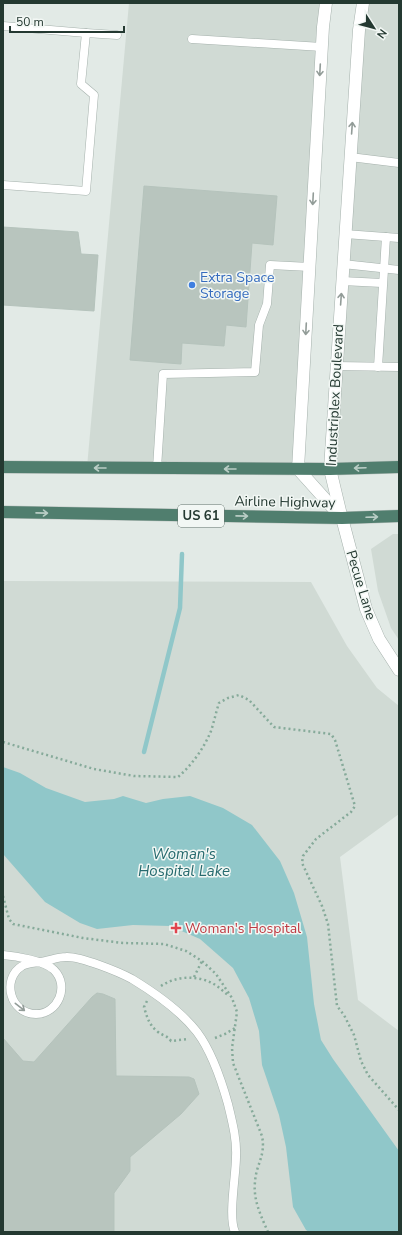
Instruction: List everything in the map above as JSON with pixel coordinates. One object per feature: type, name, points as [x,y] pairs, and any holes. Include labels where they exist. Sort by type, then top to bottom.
[{"type":"highway","points":[[3,467],[298,469],[399,467]]},
{"type":"highway","name":"Airline Highway","points":[[3,512],[342,518],[399,516]]},
{"type":"street","points":[[298,469],[322,46],[326,3]]},
{"type":"street","name":"Industriplex Boulevard","points":[[342,518],[330,469],[350,157],[359,30],[363,3]]},
{"type":"street","name":"Industriplex Boulevard","points":[[298,469],[342,518]]},
{"type":"street","name":"Pecue Lane","points":[[342,518],[366,609],[379,639],[399,670]]},
{"type":"lane","points":[[3,26],[117,35]]},
{"type":"lane","points":[[3,185],[86,191],[94,95],[81,84],[86,33]]},
{"type":"lane","points":[[192,39],[322,46]]},
{"type":"lane","points":[[350,157],[399,163]]},
{"type":"lane","points":[[345,234],[399,238]]},
{"type":"lane","points":[[378,367],[386,237]]},
{"type":"lane","points":[[343,264],[399,270]]},
{"type":"lane","points":[[157,468],[163,374],[255,372],[259,325],[268,304],[270,265],[310,267]]},
{"type":"lane","points":[[342,281],[382,283]]},
{"type":"lane","points":[[336,366],[399,367]]},
{"type":"lane","points":[[3,955],[40,962],[48,965],[55,970],[60,978],[62,986],[61,995],[57,1003],[44,1013],[35,1014],[27,1012],[14,1002],[6,985],[16,972],[23,966],[31,963],[40,962],[67,956],[94,962],[130,978],[158,996],[178,1012],[197,1032],[213,1062],[224,1089],[233,1124],[236,1155],[232,1209],[235,1232]]},
{"type":"path","points":[[3,742],[94,769],[134,776],[178,777],[187,769],[196,757],[210,731],[219,704],[228,698],[239,695],[249,700],[274,727],[331,734],[335,740],[355,806],[351,812],[316,839],[303,856],[302,863],[322,906],[328,924],[337,1006],[344,1015],[354,1034],[360,1061],[368,1075],[399,1110]]},
{"type":"path","points":[[194,977],[202,961]]},
{"type":"shaded area","points":[[129,3],[326,3],[298,469],[87,467]]},
{"type":"shaded area","points":[[363,3],[399,3],[399,467],[330,469]]},
{"type":"shaded area","points":[[393,534],[399,534],[399,640],[391,628],[378,591],[371,549]]},
{"type":"shaded area","name":"Woman's Hospital","points":[[3,581],[311,582],[347,646],[377,688],[399,706],[399,814],[340,857],[358,1000],[399,1031],[399,1232],[3,1232]]},
{"type":"water","name":"Woman's Hospital Lake","points":[[3,767],[20,773],[46,788],[85,802],[114,799],[123,796],[146,803],[163,799],[190,796],[223,808],[252,825],[280,861],[294,893],[307,937],[314,1004],[321,1040],[399,1151],[399,1232],[309,1232],[306,1230],[293,1207],[286,1147],[279,1115],[262,1065],[259,1031],[249,998],[233,968],[200,939],[170,926],[133,925],[97,929],[80,923],[45,902],[3,854]]},
{"type":"building","name":"Extra Space Storage","points":[[144,186],[277,196],[273,245],[252,243],[246,327],[226,325],[224,346],[182,343],[181,364],[130,360]]},
{"type":"building","points":[[3,227],[78,232],[81,254],[98,255],[94,311],[3,305]]},
{"type":"building","points":[[97,993],[115,999],[116,1076],[189,1077],[194,1079],[199,1094],[181,1114],[130,1157],[130,1171],[114,1193],[114,1232],[3,1232],[3,1038],[23,1061],[34,1062]]},
{"type":"waterway","points":[[144,752],[180,608],[182,554]]},
{"type":"place","name":"Extra Space Storage","points":[[192,285]]},
{"type":"place","name":"Woman's Hospital","points":[[176,928]]}]
